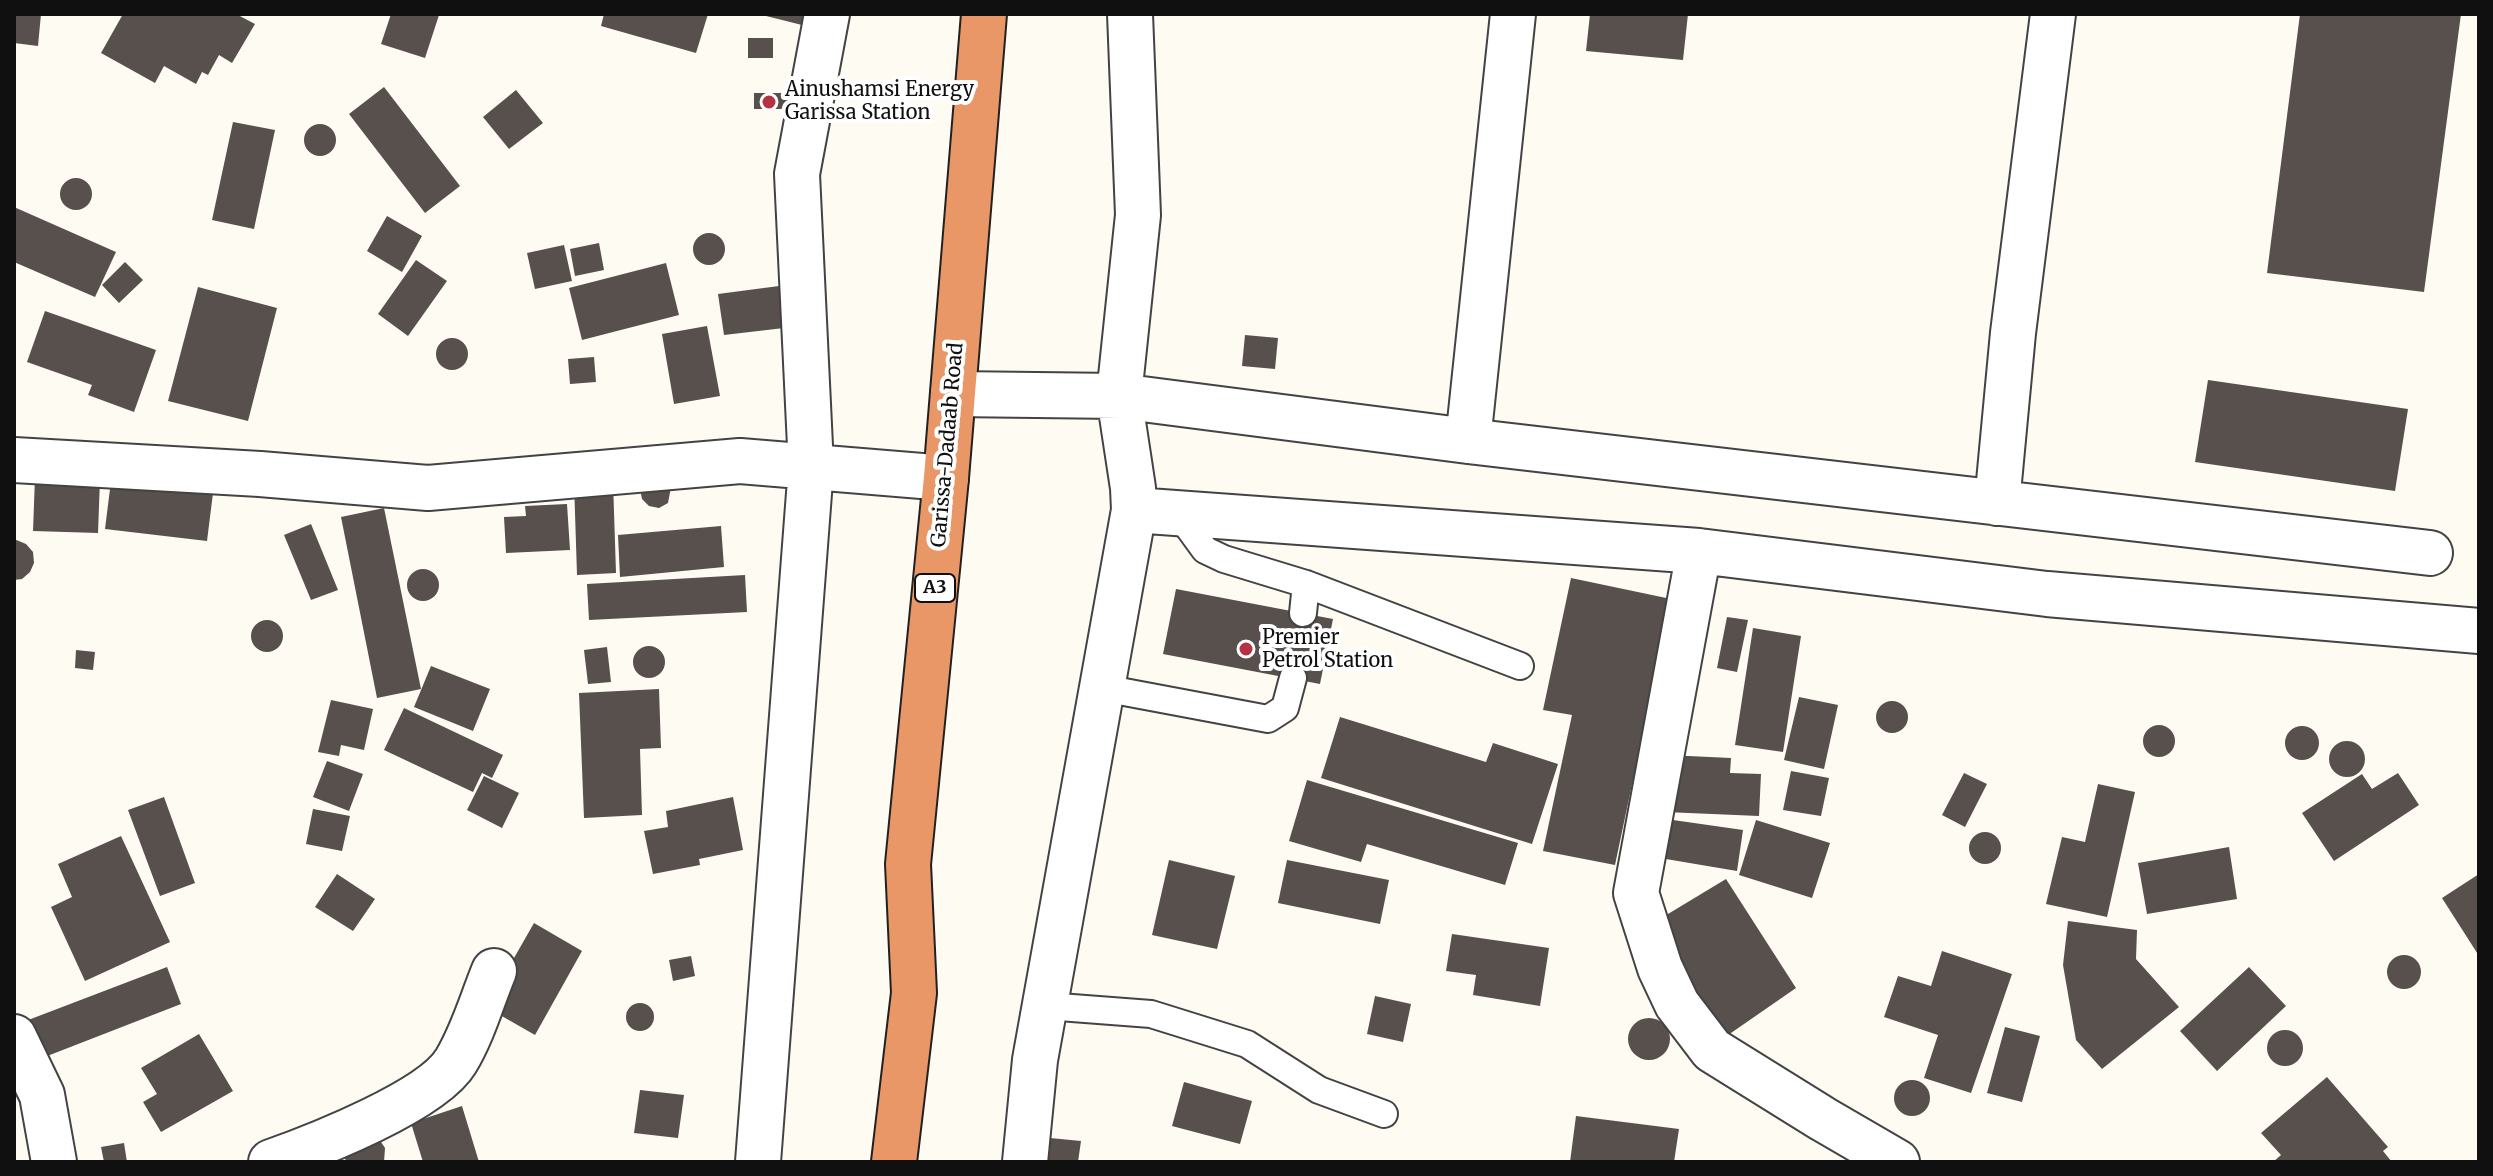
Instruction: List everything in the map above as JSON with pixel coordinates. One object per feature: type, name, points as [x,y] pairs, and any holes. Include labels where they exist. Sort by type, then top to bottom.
[{"type":"highway","name":"Garissa-Dadaab Road","points":[[894,1162],[914,993],[908,864],[946,478],[984,14]]},
{"type":"street","points":[[758,1162],[811,467],[797,174],[827,14]]},
{"type":"street","points":[[1025,1162],[1035,1060],[1134,510],[1119,396],[1138,215],[1130,14]]},
{"type":"street","points":[[1468,441],[1513,14]]},
{"type":"street","points":[[1997,503],[2013,333],[2053,14]]},
{"type":"street","points":[[953,394],[1119,396],[1468,441],[2430,553]]},
{"type":"street","points":[[14,460],[260,474],[428,488],[740,461],[946,478]]},
{"type":"street","points":[[1134,510],[1699,551],[2047,594],[2479,631]]},
{"type":"street","points":[[1699,551],[1636,893],[1660,968],[1677,1004],[1712,1050],[1897,1162]]},
{"type":"street","points":[[271,1162],[414,1099],[435,1083],[455,1063],[494,971]]},
{"type":"street","points":[[914,993],[917,1162]]},
{"type":"street","points":[[14,1037],[42,1095],[54,1162]]},
{"type":"lane","points":[[1178,513],[1205,550],[1224,559],[1306,584],[1520,666]]},
{"type":"lane","points":[[1303,613],[1306,584]]},
{"type":"lane","points":[[1103,688],[1268,719],[1285,708],[1293,678]]},
{"type":"lane","points":[[1046,1006],[1151,1014],[1247,1044],[1319,1090],[1384,1114]]},
{"type":"building","points":[[14,14],[41,14],[38,46],[14,43]]},
{"type":"building","points":[[123,14],[236,14],[255,24],[232,63],[219,55],[208,75],[202,72],[196,84],[164,66],[155,83],[101,53]]},
{"type":"building","points":[[391,14],[439,15],[425,58],[381,44]]},
{"type":"building","points":[[604,14],[708,14],[696,53],[601,26]]},
{"type":"building","points":[[758,14],[817,14],[814,28]]},
{"type":"building","points":[[1590,14],[1688,14],[1683,60],[1586,51]]},
{"type":"building","points":[[2300,14],[2461,14],[2424,292],[2267,273]]},
{"type":"building","points":[[748,38],[773,38],[773,58],[748,58]]},
{"type":"building","points":[[384,87],[460,186],[425,213],[349,114]]},
{"type":"building","points":[[516,90],[543,123],[509,149],[483,117]]},
{"type":"building","points":[[754,93],[787,93],[787,109],[754,109]]},
{"type":"building","points":[[233,122],[275,130],[254,229],[212,220]]},
{"type":"building","points":[[320,124],[331,129],[336,140],[331,151],[320,156],[309,151],[304,140],[309,129]]},
{"type":"building","points":[[76,178],[87,183],[92,194],[87,205],[76,210],[65,205],[60,194],[65,183]]},
{"type":"building","points":[[14,207],[116,252],[95,297],[14,262]]},
{"type":"building","points":[[387,216],[422,236],[402,272],[367,251]]},
{"type":"building","points":[[709,233],[720,238],[725,249],[720,260],[709,265],[698,260],[693,249],[698,238]]},
{"type":"building","points":[[599,243],[604,270],[575,276],[570,249]]},
{"type":"building","points":[[564,245],[572,281],[535,289],[527,253]]},
{"type":"building","points":[[416,260],[447,281],[408,336],[378,314]]},
{"type":"building","points":[[125,262],[143,280],[119,303],[102,285]]},
{"type":"building","points":[[666,263],[679,315],[582,340],[569,288]]},
{"type":"building","points":[[779,286],[784,328],[724,335],[718,294]]},
{"type":"building","points":[[198,287],[277,308],[248,421],[168,401]]},
{"type":"building","points":[[45,311],[156,350],[134,412],[88,395],[92,385],[27,362]]},
{"type":"building","points":[[707,326],[720,396],[674,404],[662,334]]},
{"type":"building","points":[[1245,335],[1278,338],[1275,369],[1242,366]]},
{"type":"building","points":[[452,338],[463,343],[468,354],[463,365],[452,370],[441,365],[436,354],[441,343]]},
{"type":"building","points":[[594,357],[596,382],[570,384],[568,359]]},
{"type":"building","points":[[2208,380],[2408,409],[2395,491],[2195,462]]},
{"type":"building","points":[[112,473],[214,485],[207,541],[105,529]]},
{"type":"building","points":[[35,477],[100,479],[98,533],[33,531]]},
{"type":"building","points":[[613,481],[616,573],[577,575],[574,482]]},
{"type":"building","points":[[671,487],[668,503],[659,508],[649,506],[642,499],[640,489]]},
{"type":"building","points":[[567,504],[570,550],[506,553],[504,517],[526,516],[525,506]]},
{"type":"building","points":[[384,508],[421,689],[377,698],[341,517]]},
{"type":"building","points":[[311,524],[338,590],[311,600],[284,535]]},
{"type":"building","points":[[721,526],[724,567],[620,577],[618,535]]},
{"type":"building","points":[[14,539],[26,544],[33,552],[34,563],[22,579],[14,580]]},
{"type":"building","points":[[423,569],[434,574],[439,585],[434,596],[423,601],[412,596],[407,585],[412,574]]},
{"type":"building","points":[[745,575],[747,612],[589,620],[587,584]]},
{"type":"building","points":[[1571,578],[1671,599],[1615,865],[1543,851],[1572,715],[1543,710]]},
{"type":"building","points":[[1176,589],[1333,619],[1320,684],[1163,654]]},
{"type":"building","points":[[1727,617],[1748,620],[1737,672],[1717,668]]},
{"type":"building","points":[[267,620],[278,625],[283,636],[278,647],[267,652],[256,647],[251,636],[256,625]]},
{"type":"building","points":[[1753,628],[1801,636],[1783,752],[1735,745]]},
{"type":"building","points":[[649,646],[660,651],[665,662],[660,673],[649,678],[638,673],[633,662],[638,651]]},
{"type":"building","points":[[607,647],[611,682],[588,684],[584,650]]},
{"type":"building","points":[[76,650],[95,652],[93,670],[75,668]]},
{"type":"building","points":[[431,666],[490,689],[473,731],[414,707]]},
{"type":"building","points":[[659,689],[661,748],[640,749],[642,815],[584,818],[579,693]]},
{"type":"building","points":[[1799,697],[1838,705],[1824,769],[1784,760]]},
{"type":"building","points":[[331,700],[373,709],[364,750],[341,745],[339,756],[318,752]]},
{"type":"building","points":[[1892,701],[1903,706],[1908,717],[1903,728],[1892,733],[1881,728],[1876,717],[1881,706]]},
{"type":"building","points":[[404,708],[503,755],[492,778],[482,773],[473,792],[384,750]]},
{"type":"building","points":[[1340,717],[1486,762],[1493,743],[1558,764],[1532,844],[1321,778]]},
{"type":"building","points":[[2159,725],[2170,730],[2175,741],[2170,752],[2159,757],[2148,752],[2143,741],[2148,730]]},
{"type":"building","points":[[2302,726],[2314,731],[2319,743],[2314,755],[2302,760],[2290,755],[2285,743],[2290,731]]},
{"type":"building","points":[[2347,741],[2359,747],[2365,759],[2359,771],[2347,777],[2335,771],[2329,759],[2335,747]]},
{"type":"building","points":[[1667,755],[1731,758],[1730,773],[1761,774],[1759,816],[1665,812]]},
{"type":"building","points":[[327,761],[363,774],[349,811],[313,797]]},
{"type":"building","points":[[1791,771],[1829,778],[1821,816],[1783,810]]},
{"type":"building","points":[[1964,773],[1987,784],[1965,827],[1942,815]]},
{"type":"building","points":[[2398,773],[2419,805],[2334,861],[2302,813],[2362,774],[2372,789]]},
{"type":"building","points":[[484,776],[519,793],[502,828],[467,810]]},
{"type":"building","points":[[1307,780],[1518,843],[1505,885],[1367,844],[1361,862],[1289,841]]},
{"type":"building","points":[[2098,784],[2135,792],[2107,917],[2046,904],[2062,837],[2085,842]]},
{"type":"building","points":[[164,797],[195,883],[160,896],[128,810]]},
{"type":"building","points":[[733,797],[743,850],[699,859],[700,865],[653,874],[644,831],[668,827],[666,811]]},
{"type":"building","points":[[313,809],[350,816],[342,851],[306,844]]},
{"type":"building","points":[[1666,819],[1743,830],[1737,871],[1660,858]]},
{"type":"building","points":[[1756,820],[1830,843],[1812,898],[1739,875]]},
{"type":"building","points":[[1985,832],[1996,837],[2001,848],[1996,859],[1985,864],[1974,859],[1969,848],[1974,837]]},
{"type":"building","points":[[121,836],[170,942],[85,981],[51,907],[72,897],[58,864]]},
{"type":"building","points":[[2229,847],[2237,899],[2147,914],[2138,863]]},
{"type":"building","points":[[1169,860],[1235,876],[1217,949],[1152,935]]},
{"type":"building","points":[[1287,860],[1389,880],[1380,924],[1278,903]]},
{"type":"building","points":[[337,874],[375,899],[353,931],[315,907]]},
{"type":"building","points":[[2479,874],[2479,956],[2442,898]]},
{"type":"building","points":[[1726,879],[1796,988],[1718,1042],[1663,917]]},
{"type":"building","points":[[2068,921],[2137,930],[2136,959],[2179,1007],[2102,1069],[2076,1040],[2063,965]]},
{"type":"building","points":[[534,923],[582,951],[535,1035],[486,1007]]},
{"type":"building","points":[[1452,934],[1549,948],[1540,1006],[1473,995],[1476,975],[1446,971]]},
{"type":"building","points":[[1942,951],[2012,974],[1971,1093],[1924,1078],[1938,1035],[1884,1017],[1898,976],[1931,986]]},
{"type":"building","points":[[2404,955],[2416,960],[2421,972],[2416,984],[2404,989],[2392,984],[2387,972],[2392,960]]},
{"type":"building","points":[[691,956],[695,976],[673,981],[669,960]]},
{"type":"building","points":[[167,967],[181,1004],[37,1060],[23,1022]]},
{"type":"building","points":[[2249,967],[2286,1006],[2217,1071],[2180,1031]]},
{"type":"building","points":[[1375,996],[1411,1004],[1403,1042],[1367,1034]]},
{"type":"building","points":[[640,1003],[650,1007],[654,1017],[650,1027],[640,1031],[630,1027],[626,1017],[630,1007]]},
{"type":"building","points":[[1649,1018],[1664,1024],[1670,1039],[1664,1054],[1649,1060],[1634,1054],[1628,1039],[1634,1024]]},
{"type":"building","points":[[2005,1027],[2040,1036],[2022,1102],[1987,1093]]},
{"type":"building","points":[[2285,1030],[2297,1036],[2303,1048],[2297,1060],[2285,1066],[2273,1060],[2267,1048],[2273,1036]]},
{"type":"building","points":[[199,1034],[233,1091],[161,1132],[143,1102],[157,1094],[141,1068]]},
{"type":"building","points":[[2327,1077],[2388,1147],[2383,1151],[2392,1162],[2273,1162],[2281,1155],[2261,1133]]},
{"type":"building","points":[[1912,1080],[1924,1086],[1930,1098],[1924,1110],[1912,1116],[1900,1110],[1894,1098],[1900,1086]]},
{"type":"building","points":[[1184,1082],[1252,1101],[1240,1144],[1172,1126]]},
{"type":"building","points":[[640,1090],[684,1095],[678,1138],[634,1133]]},
{"type":"building","points":[[462,1106],[479,1162],[423,1162],[411,1123]]},
{"type":"building","points":[[1576,1116],[1679,1129],[1674,1162],[1570,1162]]},
{"type":"building","points":[[1050,1138],[1081,1141],[1078,1162],[1029,1162],[1029,1157],[1048,1159]]},
{"type":"building","points":[[379,1139],[385,1148],[384,1162],[346,1162],[344,1154]]},
{"type":"building","points":[[124,1143],[127,1162],[104,1162],[101,1147]]},
{"type":"place","name":"Ainushamsi Energy Garissa Station","points":[[769,102]]},
{"type":"place","name":"Premier Petrol Station","points":[[1246,649]]}]
